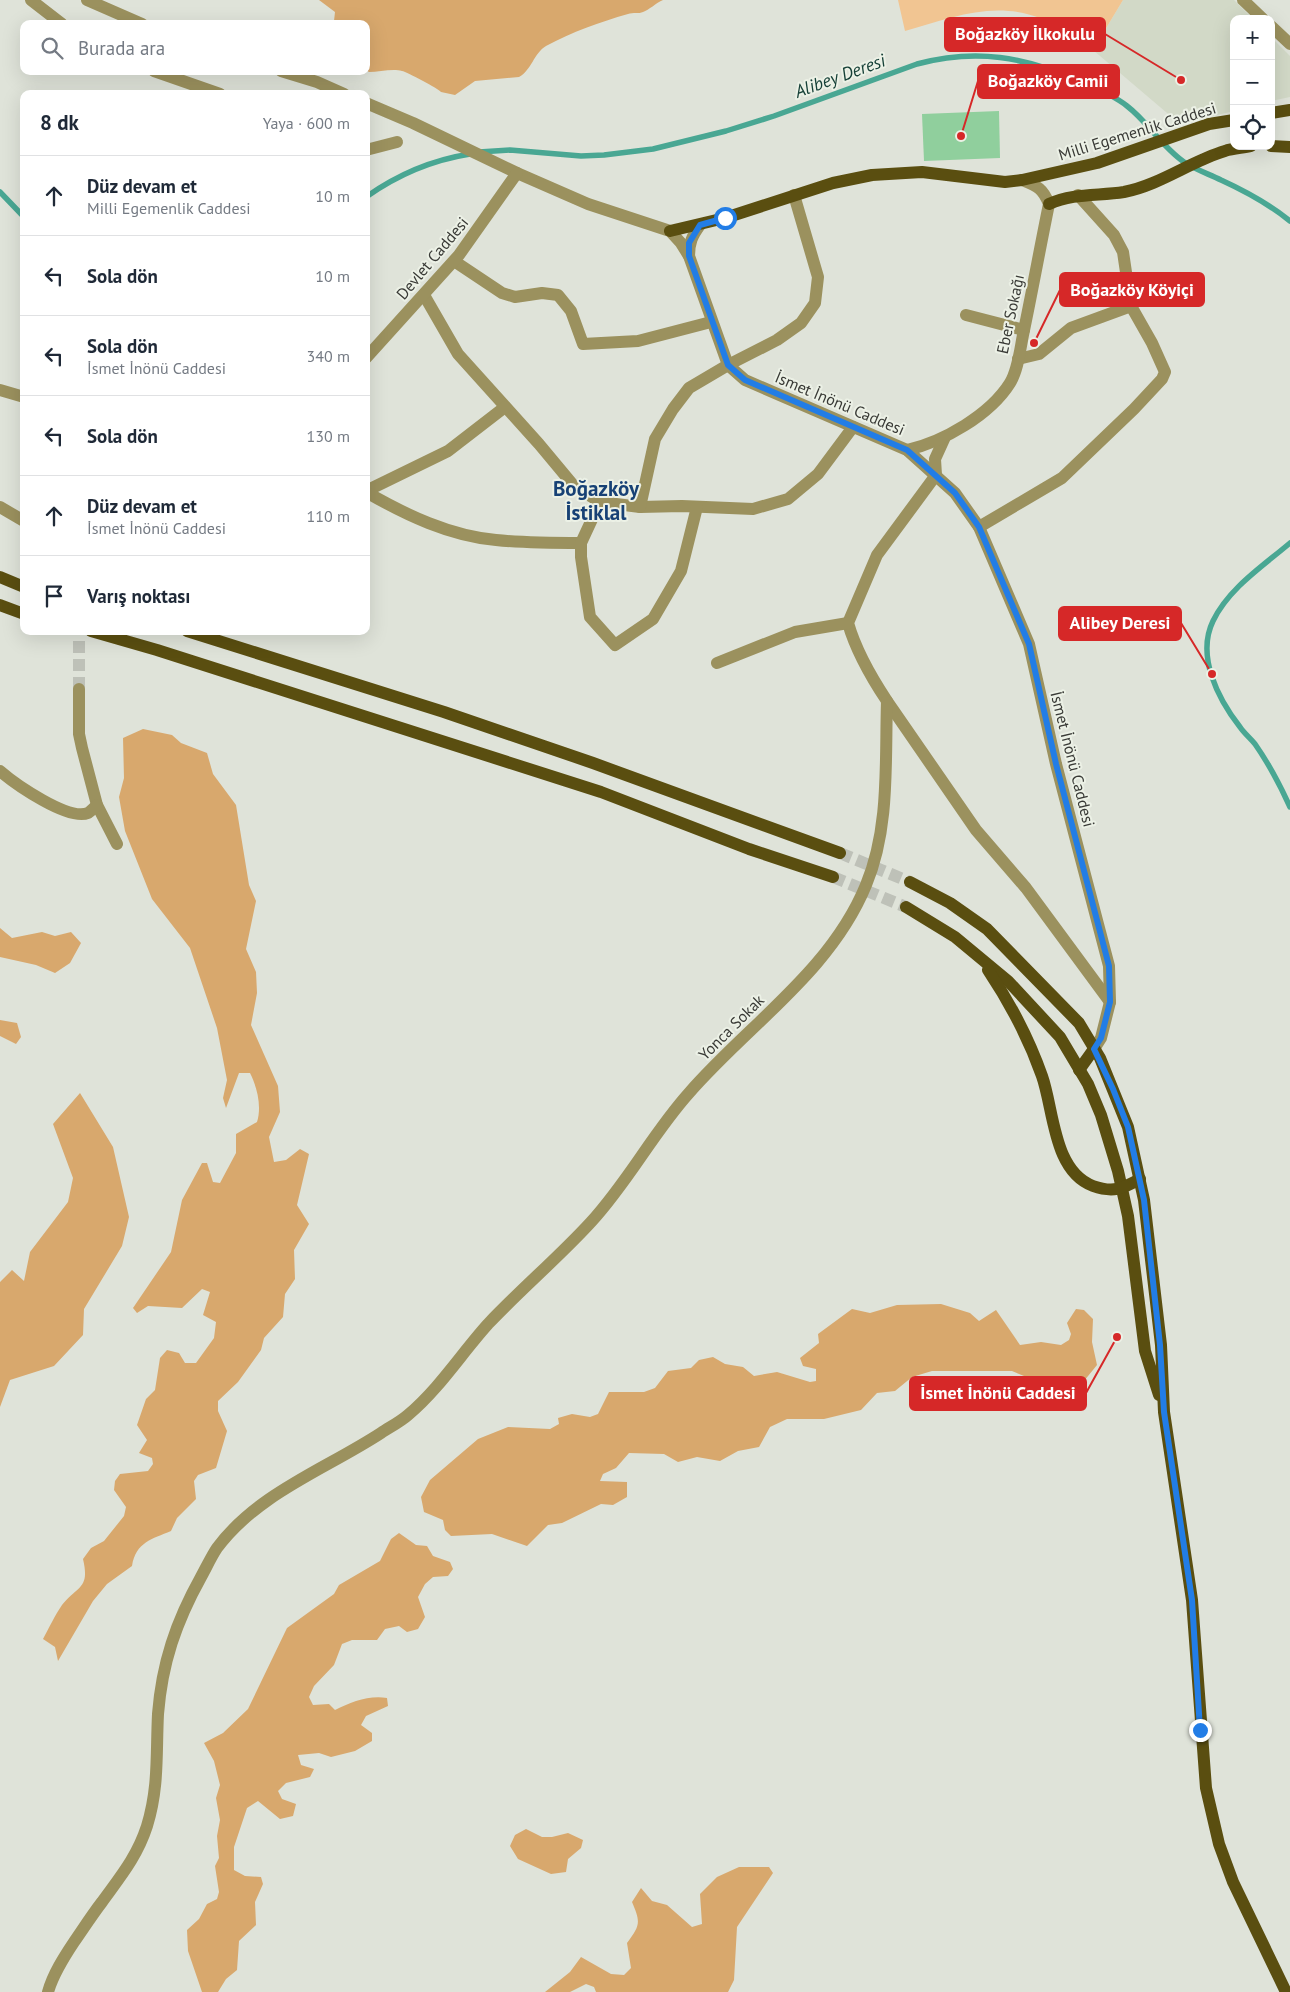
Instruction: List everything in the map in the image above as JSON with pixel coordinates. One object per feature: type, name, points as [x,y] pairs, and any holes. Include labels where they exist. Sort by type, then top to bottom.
[{"type":"main road","points":[[1275,112],[1290,110]]},
{"type":"main road","name":"Milli Egemenlik Caddesi","points":[[670,232],[700,225],[834,183],[872,175],[922,172],[1005,182],[1022,180],[1097,163],[1209,124],[1230,121]]},
{"type":"main road","points":[[1275,146],[1290,147]]},
{"type":"main road","points":[[1048,204],[1062,198],[1078,195],[1124,192],[1146,185],[1230,150]]},
{"type":"main road","points":[[0,577],[20,585]]},
{"type":"main road","points":[[0,605],[20,612]]},
{"type":"main road","points":[[104,635],[601,792],[750,849],[833,877]]},
{"type":"main road","points":[[200,635],[444,712],[593,763],[840,853]]},
{"type":"main road","points":[[910,882],[950,903],[987,929],[1079,1024],[1094,1049],[1128,1127],[1144,1200],[1160,1336],[1164,1412],[1192,1600],[1206,1788],[1219,1844],[1233,1882],[1286,1992]]},
{"type":"main road","points":[[906,908],[955,937],[1008,981],[1060,1037],[1079,1070],[1101,1115],[1122,1189],[1128,1216],[1145,1351],[1164,1412]]},
{"type":"main road","points":[[979,957],[999,987],[1031,1049],[1046,1091],[1057,1140],[1068,1166],[1085,1183],[1105,1190],[1122,1189],[1140,1179]]},
{"type":"main road","points":[[1079,1070],[1094,1049]]},
{"type":"street","points":[[31,0],[57,20]]},
{"type":"street","points":[[87,0],[133,20]]},
{"type":"street","points":[[1243,0],[1259,15]]},
{"type":"street","points":[[1275,30],[1290,44]]},
{"type":"street","points":[[165,75],[209,90]]},
{"type":"street","points":[[294,75],[335,90]]},
{"type":"street","points":[[370,105],[588,204],[670,232]]},
{"type":"street","points":[[370,149],[397,142]]},
{"type":"street","name":"Devlet Caddesi","points":[[370,354],[454,261],[517,173]]},
{"type":"street","points":[[1022,180],[1035,185],[1044,192],[1048,204]]},
{"type":"street","points":[[640,507],[655,439],[672,409],[689,388],[728,365],[777,340],[801,323],[815,303],[818,277],[794,195]]},
{"type":"street","points":[[979,527],[1062,478],[1134,409],[1162,379],[1165,372],[1152,343],[1131,306],[1123,252],[1114,236],[1078,195]]},
{"type":"street","name":"Eber Sokağı","points":[[907,450],[926,446],[945,437],[998,400],[1011,381],[1024,330],[1048,204]]},
{"type":"street","points":[[689,256],[689,243],[700,225]]},
{"type":"street","name":"İsmet İnönü Caddesi","points":[[670,232],[681,243],[689,256],[711,322],[728,365],[745,380],[907,450],[955,493],[979,527],[1029,644],[1056,764],[1109,966],[1110,1002],[1101,1038],[1094,1049]]},
{"type":"street","points":[[454,261],[502,293],[515,297],[542,292],[558,295],[572,311],[584,344],[638,341],[711,322]]},
{"type":"street","points":[[424,295],[458,354],[574,486],[600,502],[640,507],[753,509],[788,499],[818,474],[853,427]]},
{"type":"street","points":[[1018,358],[1039,354],[1072,328],[1131,306]]},
{"type":"street","points":[[966,315],[1024,330]]},
{"type":"street","points":[[0,390],[20,396]]},
{"type":"street","points":[[370,490],[448,452],[505,407]]},
{"type":"street","points":[[945,437],[935,460],[936,475],[877,555],[848,623],[852,636],[873,680],[976,830],[1026,888],[1110,1002]]},
{"type":"street","points":[[370,494],[398,510],[446,530],[494,540],[581,543]]},
{"type":"street","points":[[600,502],[581,543],[581,557],[590,616],[615,645],[653,619],[680,571],[697,507]]},
{"type":"street","points":[[0,506],[20,518]]},
{"type":"street","points":[[717,663],[795,632],[848,623]]},
{"type":"street","points":[[79,689],[79,734],[98,805],[117,844]]},
{"type":"street","name":"Yonca Sokak","points":[[48,1992],[51,1982],[68,1951],[103,1900],[129,1867],[147,1827],[157,1780],[158,1713],[164,1662],[177,1626],[192,1594],[217,1549],[254,1510],[308,1475],[356,1450],[407,1416],[442,1382],[487,1326],[594,1220],[688,1093],[799,983],[832,943],[853,914],[868,881],[880,837],[884,803],[887,701]]},
{"type":"street","points":[[0,771],[12,782],[55,806],[72,813],[88,813],[98,805]]},
{"type":"shaded area","points":[[319,0],[663,0],[643,12],[630,13],[597,24],[546,46],[538,53],[527,71],[519,77],[475,81],[455,95],[441,92],[402,71],[370,72],[370,20],[334,20],[335,12]]},
{"type":"shaded area","points":[[898,0],[1123,0],[1093,50],[1047,21],[1023,13],[1006,11],[989,11],[956,16],[905,31]]},
{"type":"shaded area","points":[[1123,0],[1234,0],[1249,15],[1230,15],[1230,112],[1180,124],[1093,50]]},
{"type":"shaded area","points":[[1275,41],[1290,56],[1290,97],[1275,100]]},
{"type":"shaded area","points":[[143,729],[172,735],[181,743],[207,753],[213,774],[236,805],[249,885],[256,901],[246,949],[256,972],[257,993],[251,1025],[278,1086],[280,1112],[269,1137],[274,1162],[286,1160],[300,1149],[309,1154],[297,1205],[309,1224],[294,1250],[295,1279],[285,1294],[283,1317],[264,1338],[261,1350],[238,1382],[218,1401],[218,1411],[227,1431],[216,1468],[198,1475],[194,1481],[196,1499],[177,1518],[171,1531],[151,1539],[141,1546],[132,1566],[107,1584],[93,1601],[58,1661],[55,1647],[43,1639],[62,1605],[84,1581],[85,1569],[83,1559],[91,1548],[104,1541],[124,1516],[126,1507],[114,1490],[115,1481],[120,1474],[148,1471],[153,1464],[152,1458],[139,1453],[147,1440],[137,1425],[146,1399],[155,1390],[160,1358],[167,1350],[179,1353],[185,1363],[196,1363],[214,1338],[216,1322],[203,1315],[210,1292],[202,1289],[182,1308],[148,1306],[137,1313],[133,1308],[171,1252],[182,1200],[202,1163],[207,1163],[213,1182],[220,1183],[236,1153],[236,1134],[257,1122],[259,1110],[257,1090],[250,1073],[239,1073],[226,1108],[223,1098],[227,1080],[217,1028],[190,948],[152,899],[125,831],[119,797],[124,778],[123,738]]},
{"type":"shaded area","points":[[0,928],[12,938],[42,932],[55,936],[71,932],[81,943],[70,963],[55,973],[36,965],[0,957]]},
{"type":"shaded area","points":[[0,1020],[17,1023],[21,1037],[16,1044],[0,1036]]},
{"type":"shaded area","points":[[80,1093],[113,1147],[129,1217],[122,1246],[84,1309],[83,1335],[54,1366],[10,1380],[0,1407],[0,1282],[12,1270],[24,1281],[30,1252],[68,1202],[73,1178],[53,1124]]},
{"type":"shaded area","points":[[941,1304],[970,1313],[979,1321],[996,1310],[1020,1345],[1041,1342],[1061,1345],[1069,1340],[1071,1334],[1067,1323],[1076,1309],[1084,1310],[1093,1319],[1092,1342],[1097,1365],[1084,1381],[1070,1383],[1061,1376],[1024,1376],[1012,1371],[932,1371],[912,1377],[895,1391],[877,1393],[861,1410],[824,1419],[787,1419],[770,1427],[759,1447],[738,1451],[720,1461],[697,1457],[678,1462],[664,1454],[629,1453],[616,1468],[603,1474],[600,1481],[627,1482],[627,1497],[613,1505],[601,1504],[562,1523],[548,1525],[527,1546],[492,1534],[451,1536],[445,1530],[443,1520],[424,1512],[421,1497],[430,1480],[478,1439],[508,1427],[550,1429],[559,1424],[558,1418],[572,1414],[590,1417],[598,1414],[609,1392],[644,1392],[655,1388],[668,1371],[691,1368],[699,1360],[713,1357],[725,1364],[743,1367],[754,1376],[777,1372],[810,1382],[816,1381],[816,1369],[803,1366],[800,1358],[819,1343],[818,1334],[852,1309],[870,1313],[897,1305]]},
{"type":"shaded area","points":[[399,1533],[416,1545],[427,1546],[433,1556],[450,1562],[453,1569],[448,1576],[433,1577],[425,1584],[418,1597],[425,1617],[418,1629],[407,1632],[399,1626],[385,1629],[377,1640],[352,1640],[342,1644],[334,1665],[314,1686],[309,1697],[313,1705],[329,1704],[335,1710],[360,1700],[380,1697],[387,1698],[388,1706],[366,1716],[361,1725],[372,1733],[372,1741],[355,1751],[331,1757],[319,1753],[298,1755],[301,1765],[314,1769],[310,1777],[286,1783],[278,1791],[282,1799],[296,1804],[293,1816],[280,1819],[258,1801],[247,1808],[234,1847],[234,1870],[245,1876],[261,1877],[263,1884],[255,1902],[256,1925],[239,1941],[237,1970],[226,1979],[218,1992],[202,1992],[188,1951],[187,1930],[199,1919],[207,1904],[217,1899],[219,1892],[215,1866],[219,1858],[217,1836],[220,1820],[216,1798],[220,1785],[214,1761],[204,1743],[223,1733],[248,1709],[287,1628],[334,1594],[339,1585],[380,1561],[391,1539]]},
{"type":"shaded area","points":[[526,1829],[542,1837],[552,1837],[568,1833],[583,1840],[581,1848],[568,1859],[566,1872],[551,1874],[518,1859],[510,1846],[515,1835]]},
{"type":"shaded area","points":[[739,1867],[769,1867],[773,1873],[737,1927],[734,1980],[728,1992],[596,1992],[594,1987],[586,1984],[570,1992],[545,1992],[570,1972],[581,1957],[611,1974],[624,1975],[631,1968],[627,1943],[638,1924],[632,1902],[641,1888],[652,1901],[667,1905],[692,1927],[702,1924],[700,1894],[717,1877]]},
{"type":"building","points":[[999,111],[1000,158],[924,161],[922,114]]},
{"type":"waterway","name":"Alibey Deresi","points":[[479,152],[510,150],[581,156],[653,149],[726,131],[774,116],[917,64],[939,59],[980,56],[1020,61],[1039,66],[1092,86],[1110,95],[1135,112],[1168,149],[1184,162],[1248,193],[1290,221]]},
{"type":"waterway","name":"Alibey Deresi","points":[[370,194],[403,175],[429,164],[470,154]]},
{"type":"waterway","name":"Alibey Deresi","points":[[0,192],[20,213]]},
{"type":"waterway","name":"Alibey Deresi","points":[[1290,543],[1247,578],[1228,598],[1213,621],[1208,634],[1207,648],[1208,663],[1212,677],[1224,704],[1255,744],[1274,775],[1290,807]]},
{"type":"tunnel","points":[[79,635],[79,689]]},
{"type":"tunnel","points":[[840,853],[910,882]]},
{"type":"tunnel","points":[[833,877],[906,907]]},
{"type":"place","name":"Boğazköy İlkokulu","points":[[1181,80]]},
{"type":"place","name":"Boğazköy Camii","points":[[961,136]]},
{"type":"place","name":"Boğazköy Köyiçi","points":[[1034,343]]},
{"type":"place","name":"Alibey Deresi","points":[[1212,674]]},
{"type":"place","name":"İsmet İnönü Caddesi","points":[[1117,1337]]},
{"type":"district","name":"Boğazköy İstiklal","points":[[596,501]]},
{"type":"route","points":[[725,218],[700,225],[689,243],[689,256],[711,322],[728,365],[745,380],[907,450],[936,475],[955,493],[979,527],[1029,644],[1056,764],[1109,966],[1110,1002],[1101,1038],[1094,1049],[1100,1058],[1128,1127],[1144,1200],[1160,1345],[1164,1412],[1192,1600],[1197,1653],[1200,1730]]}]
